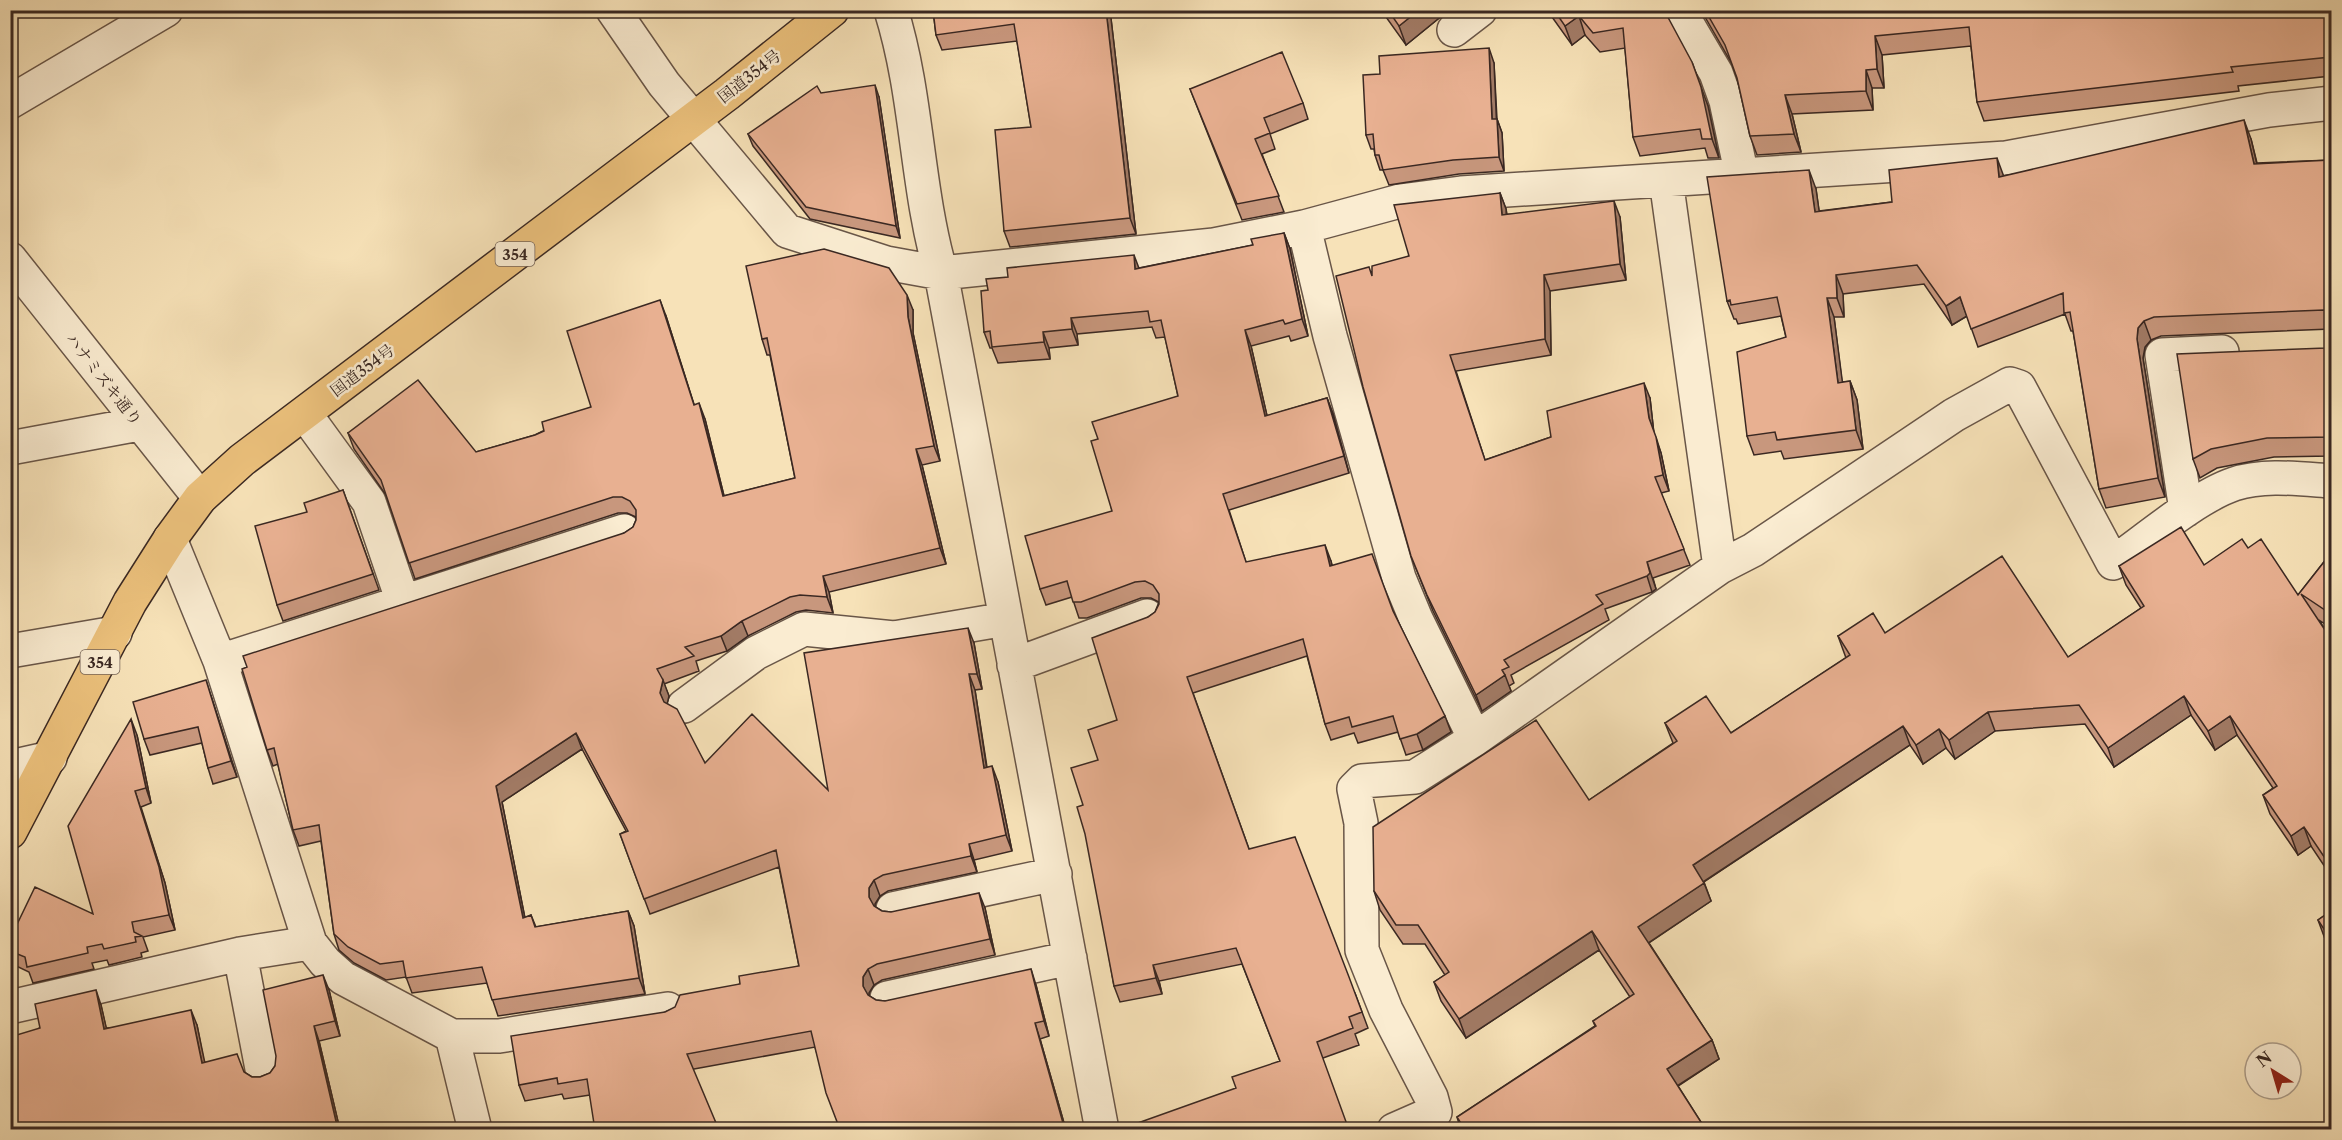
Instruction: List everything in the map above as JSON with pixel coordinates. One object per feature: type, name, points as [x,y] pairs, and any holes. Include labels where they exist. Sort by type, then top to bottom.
[{"type":"highway","name":"国道354号","points":[[10,832],[130,602],[170,539],[200,498],[242,460],[832,10]]},
{"type":"street","points":[[10,102],[166,10]]},
{"type":"street","points":[[613,10],[664,84],[787,231],[886,263],[941,273],[1214,245],[1304,227],[1410,200],[1461,194],[2006,158],[2269,110],[2331,103]]},
{"type":"street","points":[[891,10],[908,74],[932,241],[941,273],[1102,1130]]},
{"type":"street","points":[[1454,30],[1480,10]]},
{"type":"street","points":[[1679,10],[1716,73],[1726,101],[1742,176]]},
{"type":"street","points":[[1666,180],[1720,567]]},
{"type":"street","points":[[1304,227],[1334,347],[1399,579],[1416,619],[1475,739]]},
{"type":"street","name":"ハナミズキ通り","points":[[10,260],[200,498]]},
{"type":"street","points":[[2186,510],[2162,355],[2254,351]]},
{"type":"street","points":[[1395,1130],[1435,1112],[1431,1097],[1386,1010],[1362,950],[1361,823],[1354,789],[1362,781],[1415,777],[1475,739],[1720,567],[1753,550],[1954,415],[2010,384],[2019,387],[2114,563],[2186,510],[2234,484],[2281,478],[2331,481]]},
{"type":"street","points":[[305,414],[369,502],[403,602]]},
{"type":"street","points":[[10,448],[139,423]]},
{"type":"street","points":[[220,661],[624,531]]},
{"type":"street","points":[[170,539],[220,661],[310,943],[325,962],[343,978],[452,1036],[499,1036],[668,1009]]},
{"type":"street","points":[[1014,665],[1147,616]]},
{"type":"street","points":[[684,706],[756,653],[804,629],[894,639],[1006,619]]},
{"type":"street","points":[[10,651],[115,633]]},
{"type":"street","points":[[10,767],[50,758]]},
{"type":"street","points":[[893,909],[1054,874]]},
{"type":"street","points":[[10,1007],[240,954],[310,943]]},
{"type":"street","points":[[240,954],[263,1074]]},
{"type":"street","points":[[887,998],[1070,958]]},
{"type":"street","points":[[452,1036],[475,1130]]},
{"type":"building","points":[[933,10],[1106,10],[1130,218],[1004,231],[995,130],[1031,127],[1014,24],[936,35]]},
{"type":"building","points":[[1388,10],[1419,10],[1399,26]]},
{"type":"building","points":[[1554,10],[1664,10],[1692,62],[1701,87],[1712,139],[1702,139],[1700,129],[1633,137],[1623,28],[1593,33],[1579,16],[1565,26]]},
{"type":"building","points":[[1705,10],[2331,10],[2331,57],[2231,67],[2233,72],[1977,102],[1969,27],[1875,36],[1877,69],[1866,70],[1866,91],[1785,95],[1794,134],[1750,136],[1737,78],[1725,45]]},
{"type":"building","points":[[1489,48],[1492,119],[1497,119],[1499,157],[1453,160],[1383,170],[1379,155],[1375,155],[1373,134],[1366,135],[1363,75],[1380,74],[1379,56]]},
{"type":"building","points":[[1282,52],[1303,103],[1264,118],[1270,133],[1255,139],[1279,196],[1237,204],[1190,89]]},
{"type":"building","points":[[875,85],[896,226],[806,207],[748,134],[817,86],[821,93]]},
{"type":"building","points":[[2244,120],[2254,164],[2331,160],[2331,312],[2324,310],[2154,317],[2144,321],[2138,328],[2137,339],[2158,478],[2099,489],[2070,312],[2064,313],[2063,293],[1971,329],[1960,297],[1946,306],[1917,265],[1836,275],[1837,298],[1827,298],[1838,383],[1850,381],[1856,430],[1777,440],[1775,432],[1747,436],[1737,352],[1786,337],[1777,297],[1731,305],[1730,300],[1727,301],[1707,177],[1809,170],[1815,212],[1892,202],[1889,170],[1997,158],[1999,177]]},
{"type":"building","points":[[1500,193],[1502,215],[1614,201],[1620,264],[1544,275],[1545,339],[1450,355],[1485,460],[1551,437],[1547,411],[1644,383],[1649,418],[1656,437],[1663,475],[1655,477],[1684,549],[1647,562],[1650,573],[1647,576],[1596,595],[1603,604],[1504,660],[1509,667],[1502,670],[1505,675],[1476,695],[1427,595],[1411,556],[1363,387],[1336,276],[1369,267],[1372,276],[1372,266],[1409,256],[1394,205]]},
{"type":"building","points":[[1284,233],[1302,319],[1285,324],[1283,320],[1245,330],[1265,416],[1327,398],[1344,456],[1223,494],[1246,562],[1325,545],[1330,566],[1372,554],[1393,611],[1445,716],[1417,734],[1400,739],[1393,716],[1352,727],[1349,717],[1325,724],[1303,639],[1187,677],[1249,849],[1295,837],[1362,1012],[1349,1017],[1353,1028],[1317,1042],[1349,1130],[1137,1130],[1135,1124],[1236,1088],[1232,1077],[1280,1061],[1236,948],[1153,965],[1156,978],[1114,986],[1085,834],[1077,807],[1083,805],[1071,768],[1098,760],[1088,730],[1117,720],[1092,638],[1148,617],[1155,612],[1159,604],[1159,594],[1153,585],[1145,581],[1135,582],[1081,602],[1073,602],[1067,581],[1040,589],[1025,536],[1112,511],[1091,441],[1098,439],[1092,422],[1178,396],[1161,320],[1150,322],[1148,311],[1071,318],[1072,329],[1043,332],[1044,342],[992,347],[990,331],[984,332],[981,291],[988,290],[986,279],[1008,277],[1007,268],[1134,255],[1135,269],[1253,245],[1251,239]]},
{"type":"building","points":[[824,249],[889,268],[907,295],[908,317],[934,446],[916,449],[940,548],[823,576],[827,597],[800,595],[790,597],[742,621],[721,636],[685,647],[694,656],[657,669],[663,680],[660,693],[664,702],[677,709],[705,763],[752,714],[828,790],[804,653],[968,628],[977,674],[969,674],[984,768],[992,766],[1006,835],[969,844],[971,856],[883,875],[874,880],[869,888],[869,897],[874,906],[882,911],[891,912],[979,893],[990,939],[877,964],[868,969],[863,977],[863,986],[868,995],[876,1000],[885,1001],[1031,969],[1044,1021],[1035,1023],[1063,1123],[1039,1130],[825,1130],[839,1127],[826,1093],[811,1031],[687,1054],[719,1130],[595,1130],[587,1079],[558,1084],[557,1078],[519,1085],[511,1036],[665,1012],[675,1007],[680,995],[740,984],[739,976],[799,966],[776,850],[644,899],[620,834],[628,831],[576,733],[496,786],[523,918],[531,915],[535,927],[628,911],[639,978],[492,1000],[482,967],[406,978],[403,961],[380,964],[348,947],[334,934],[319,825],[293,830],[274,748],[267,750],[242,669],[247,667],[243,656],[624,533],[633,527],[636,510],[630,501],[622,497],[613,497],[409,563],[381,480],[348,433],[418,380],[476,452],[535,435],[544,431],[542,422],[591,407],[567,331],[660,300],[694,405],[699,403],[723,496],[795,478],[767,338],[762,339],[746,266]]},
{"type":"building","points":[[2331,346],[2331,437],[2267,438],[2211,449],[2193,459],[2177,354]]},
{"type":"building","points":[[343,490],[373,574],[277,605],[255,526],[307,512],[304,503]]},
{"type":"building","points":[[2181,527],[2204,565],[2242,539],[2248,548],[2261,539],[2298,595],[2331,553],[2331,614],[2301,594],[2331,639],[2331,867],[2304,827],[2291,836],[2263,795],[2277,786],[2230,716],[2208,731],[2184,696],[2108,748],[2079,705],[1988,712],[1949,740],[1939,729],[1916,745],[1903,726],[1693,865],[1704,883],[1638,927],[1712,1040],[1667,1069],[1706,1130],[1465,1130],[1457,1117],[1596,1026],[1593,1021],[1634,994],[1592,931],[1459,1019],[1434,982],[1449,972],[1418,925],[1396,925],[1374,891],[1373,827],[1536,720],[1589,800],[1677,741],[1665,723],[1706,696],[1731,733],[1850,655],[1838,636],[1873,613],[1885,633],[2002,556],[2068,657],[2144,606],[2119,566]]},
{"type":"building","points":[[206,680],[231,761],[208,768],[198,727],[144,739],[133,702]]},
{"type":"building","points":[[131,719],[146,788],[135,791],[159,867],[169,915],[132,922],[134,932],[142,936],[135,937],[136,942],[104,949],[102,944],[87,947],[88,953],[27,967],[25,957],[10,951],[10,939],[35,887],[93,914],[68,826]]},
{"type":"building","points":[[2331,911],[2331,940],[2318,920]]},
{"type":"building","points":[[323,975],[335,1021],[314,1026],[338,1130],[10,1130],[10,1037],[40,1028],[35,1004],[96,990],[104,1029],[191,1010],[202,1063],[237,1054],[244,1072],[252,1077],[260,1077],[270,1073],[275,1066],[276,1056],[263,990]]}]
